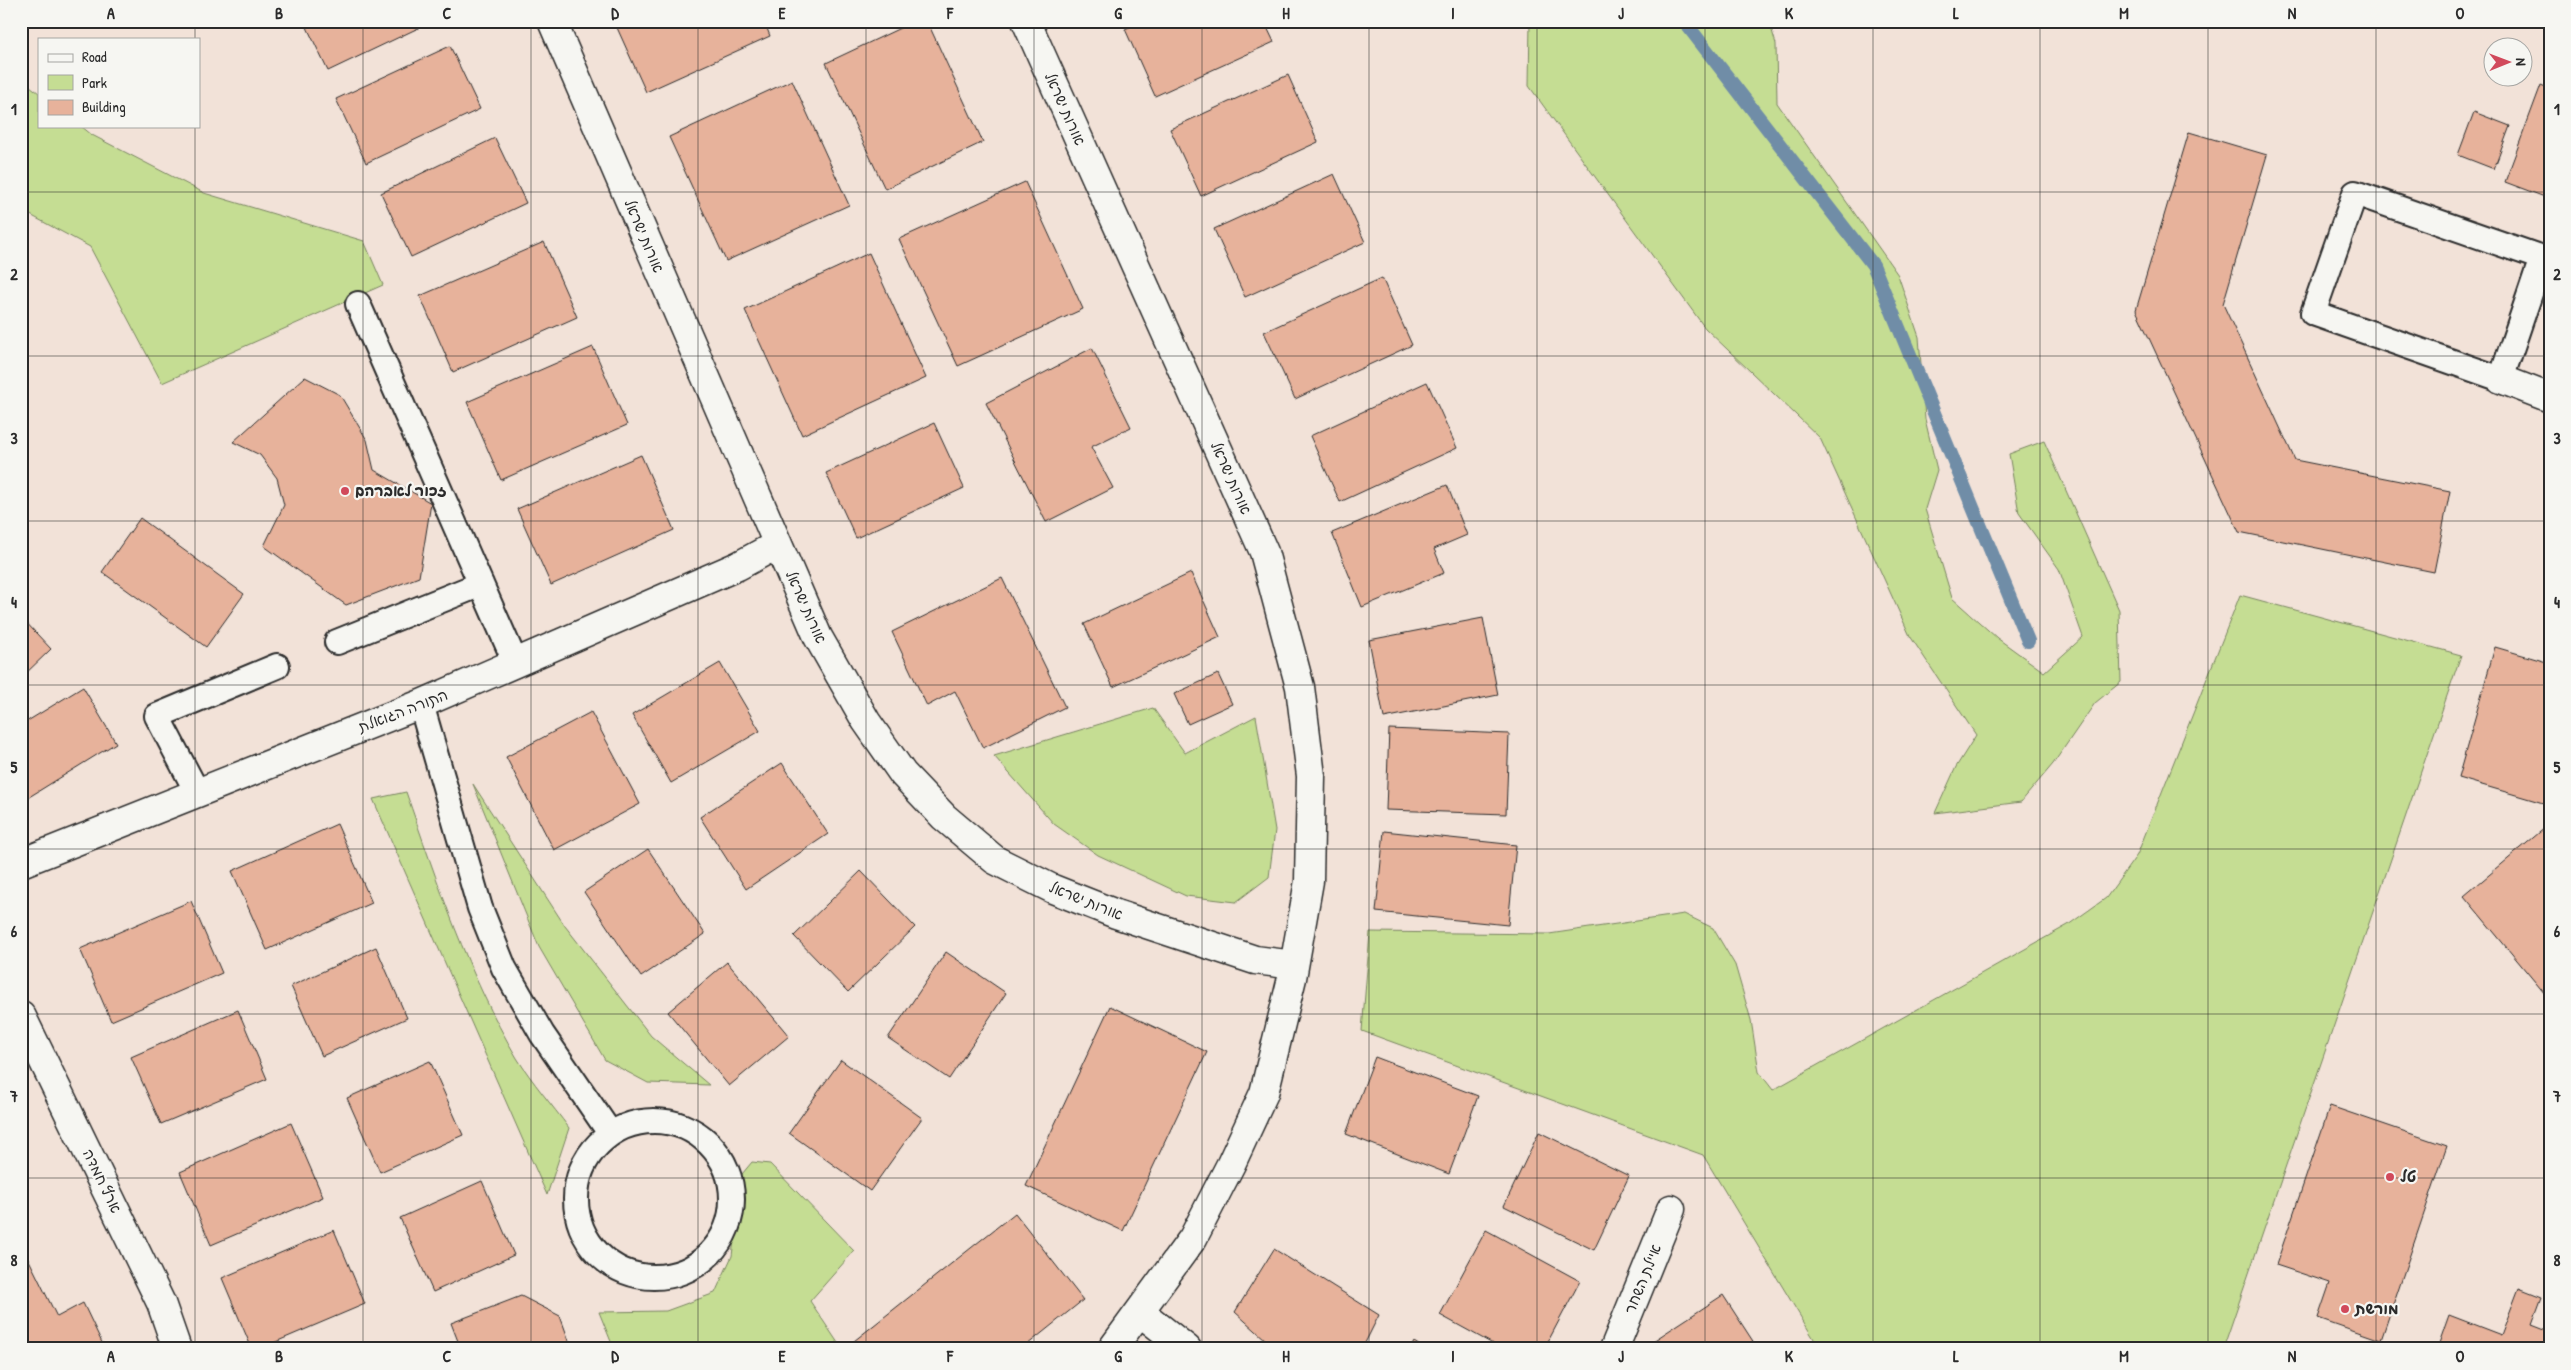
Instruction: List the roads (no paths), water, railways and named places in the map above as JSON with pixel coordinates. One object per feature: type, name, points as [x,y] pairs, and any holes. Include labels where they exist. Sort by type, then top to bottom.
[{"type":"street","name":"אורות ישראל","points":[[552,21],[818,637],[866,721],[910,781],[944,817],[995,860],[1052,888],[1116,914],[1255,960],[1294,965]]},
{"type":"street","name":"אורות ישראל","points":[[1026,21],[1267,561],[1300,686],[1311,776],[1310,881],[1294,965],[1264,1093],[1231,1164],[1193,1238],[1112,1349]]},
{"type":"street","points":[[2501,379],[2550,398]]},
{"type":"street","name":"התורה הגואלת","points":[[21,863],[421,704],[516,664],[738,566],[778,544]]},
{"type":"street","name":"ארץ חמדה","points":[[21,1015],[161,1303],[177,1349]]},
{"type":"street","name":"איילת השחר","points":[[1614,1349],[1671,1209]]},
{"type":"street","points":[[1140,1312],[1187,1349]]},
{"type":"lane","points":[[2355,192],[2542,258],[2501,379],[2313,313],[2355,192]]},
{"type":"lane","points":[[358,304],[516,664]]},
{"type":"lane","points":[[337,642],[481,584]]},
{"type":"lane","points":[[197,792],[158,716],[277,666]]},
{"type":"lane","points":[[421,704],[480,908],[504,968],[542,1034],[610,1133]]},
{"type":"lane","points":[[642,1121],[669,1122],[694,1131],[715,1150],[728,1173],[732,1197],[728,1224],[715,1248],[694,1266],[669,1276],[633,1274],[608,1263],[590,1243],[577,1211],[579,1177],[591,1152],[610,1133],[642,1121]]},
{"type":"waterway","points":[[1684,21],[1873,265],[2028,641]]},
{"type":"place","name":"זכור לאברהם","points":[[345,491]]},
{"type":"place","name":"טל","points":[[2390,1177]]},
{"type":"place","name":"מורשת","points":[[2345,1309]]}]
